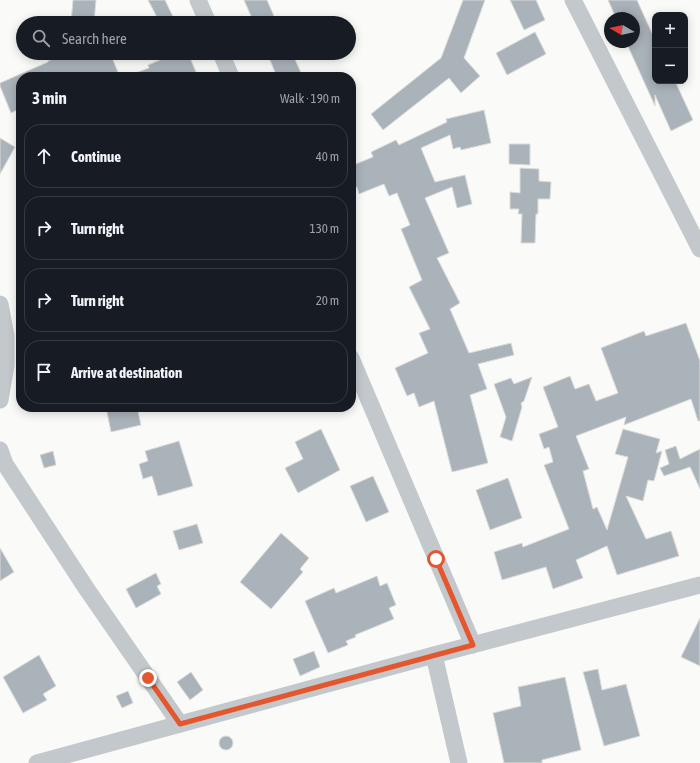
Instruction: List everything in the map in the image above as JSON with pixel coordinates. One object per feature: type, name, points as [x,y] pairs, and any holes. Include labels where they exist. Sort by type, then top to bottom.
[{"type":"street","points":[[198,0],[205,16]]},
{"type":"street","points":[[573,0],[700,249]]},
{"type":"street","points":[[224,60],[229,72]]},
{"type":"street","points":[[0,304],[6,336],[6,365],[0,400]]},
{"type":"street","points":[[356,370],[473,645]]},
{"type":"street","points":[[0,450],[5,464],[73,568],[180,724]]},
{"type":"street","points":[[37,763],[434,655],[700,585]]},
{"type":"street","points":[[434,655],[459,763]]},
{"type":"building","points":[[73,0],[96,0],[95,16],[72,16]]},
{"type":"building","points":[[148,0],[165,0],[173,16],[156,16]]},
{"type":"building","points":[[244,0],[267,0],[274,16],[251,16]]},
{"type":"building","points":[[463,0],[485,0],[464,58],[480,76],[461,93],[449,78],[383,130],[371,114],[441,58]]},
{"type":"building","points":[[510,0],[536,0],[545,20],[524,30]]},
{"type":"building","points":[[608,0],[637,0],[652,33],[652,84],[676,84],[693,120],[671,131],[655,95],[655,106],[629,48],[640,48],[640,12],[613,12]]},
{"type":"building","points":[[535,32],[546,54],[507,75],[496,53]]},
{"type":"building","points":[[113,60],[118,72],[25,72],[48,61]]},
{"type":"building","points":[[160,60],[191,60],[196,72],[138,72],[149,68],[148,65]]},
{"type":"building","points":[[270,60],[295,60],[301,72],[275,72]]},
{"type":"building","points":[[16,76],[16,110],[11,113],[0,86],[0,83]]},
{"type":"building","points":[[484,110],[491,143],[461,150],[460,147],[453,149],[450,135],[421,148],[435,182],[465,175],[472,204],[457,208],[452,187],[425,198],[449,253],[437,258],[460,303],[450,309],[469,353],[511,343],[514,355],[478,364],[487,389],[470,395],[488,463],[452,472],[434,401],[419,407],[414,393],[407,396],[395,368],[428,353],[419,333],[430,329],[409,287],[422,280],[401,229],[410,225],[397,193],[389,196],[384,184],[359,194],[356,187],[356,164],[373,157],[371,152],[396,140],[399,145],[447,122],[446,119]]},
{"type":"building","points":[[0,138],[15,147],[0,174]]},
{"type":"building","points":[[509,144],[530,144],[530,165],[509,164]]},
{"type":"building","points":[[520,168],[539,169],[539,181],[551,182],[550,199],[538,199],[535,243],[521,243],[522,214],[518,214],[519,209],[510,209],[510,192],[520,193]]},
{"type":"building","points":[[686,323],[700,361],[700,421],[698,421],[691,399],[624,425],[626,417],[576,436],[589,469],[583,471],[593,509],[597,507],[607,530],[628,457],[615,454],[623,429],[660,439],[656,453],[662,451],[654,481],[648,480],[643,501],[626,496],[646,539],[671,531],[679,556],[617,575],[607,546],[576,560],[583,578],[553,589],[546,567],[502,580],[494,552],[522,543],[523,547],[569,529],[544,465],[553,462],[549,447],[544,449],[539,434],[558,427],[543,387],[570,376],[575,389],[589,384],[596,401],[618,393],[601,348],[644,331],[646,336]]},
{"type":"building","points":[[532,377],[524,401],[521,403],[522,407],[512,441],[500,437],[506,417],[494,384],[511,378],[514,384]]},
{"type":"building","points":[[107,412],[138,412],[141,425],[111,432]]},
{"type":"building","points":[[321,429],[340,470],[298,493],[285,468],[303,459],[295,442]]},
{"type":"building","points":[[179,441],[193,486],[158,496],[152,476],[143,479],[139,464],[148,461],[145,451]]},
{"type":"building","points":[[676,446],[680,459],[700,449],[700,489],[690,467],[664,476],[660,468],[669,464],[665,450]]},
{"type":"building","points":[[53,451],[56,465],[44,468],[40,455]]},
{"type":"building","points":[[373,476],[389,512],[366,522],[350,486]]},
{"type":"building","points":[[508,478],[522,518],[490,530],[476,490]]},
{"type":"building","points":[[197,524],[203,543],[179,550],[173,531]]},
{"type":"building","points":[[281,533],[309,558],[300,569],[303,572],[271,609],[240,582]]},
{"type":"building","points":[[0,548],[14,572],[0,581]]},
{"type":"building","points":[[156,573],[161,584],[157,586],[161,594],[136,608],[126,589]]},
{"type":"building","points":[[377,576],[380,586],[387,583],[396,605],[389,608],[394,619],[355,635],[356,637],[346,641],[348,645],[328,653],[305,601],[334,588],[336,593]]},
{"type":"building","points":[[700,618],[700,666],[681,657]]},
{"type":"building","points":[[314,651],[320,667],[300,676],[293,659]]},
{"type":"building","points":[[39,655],[56,686],[43,694],[47,700],[23,713],[3,677]]},
{"type":"building","points":[[598,669],[602,690],[626,684],[640,736],[604,746],[583,672]]},
{"type":"building","points":[[191,672],[203,690],[190,700],[177,682]]},
{"type":"building","points":[[565,677],[581,750],[542,760],[542,763],[504,763],[493,713],[521,706],[518,687]]},
{"type":"building","points":[[128,691],[133,703],[122,708],[116,696]]},
{"type":"building","points":[[226,736],[231,738],[233,743],[231,748],[226,750],[221,748],[219,743],[221,738]]},
{"type":"route","points":[[148,678],[180,724],[473,645],[436,559]]}]
